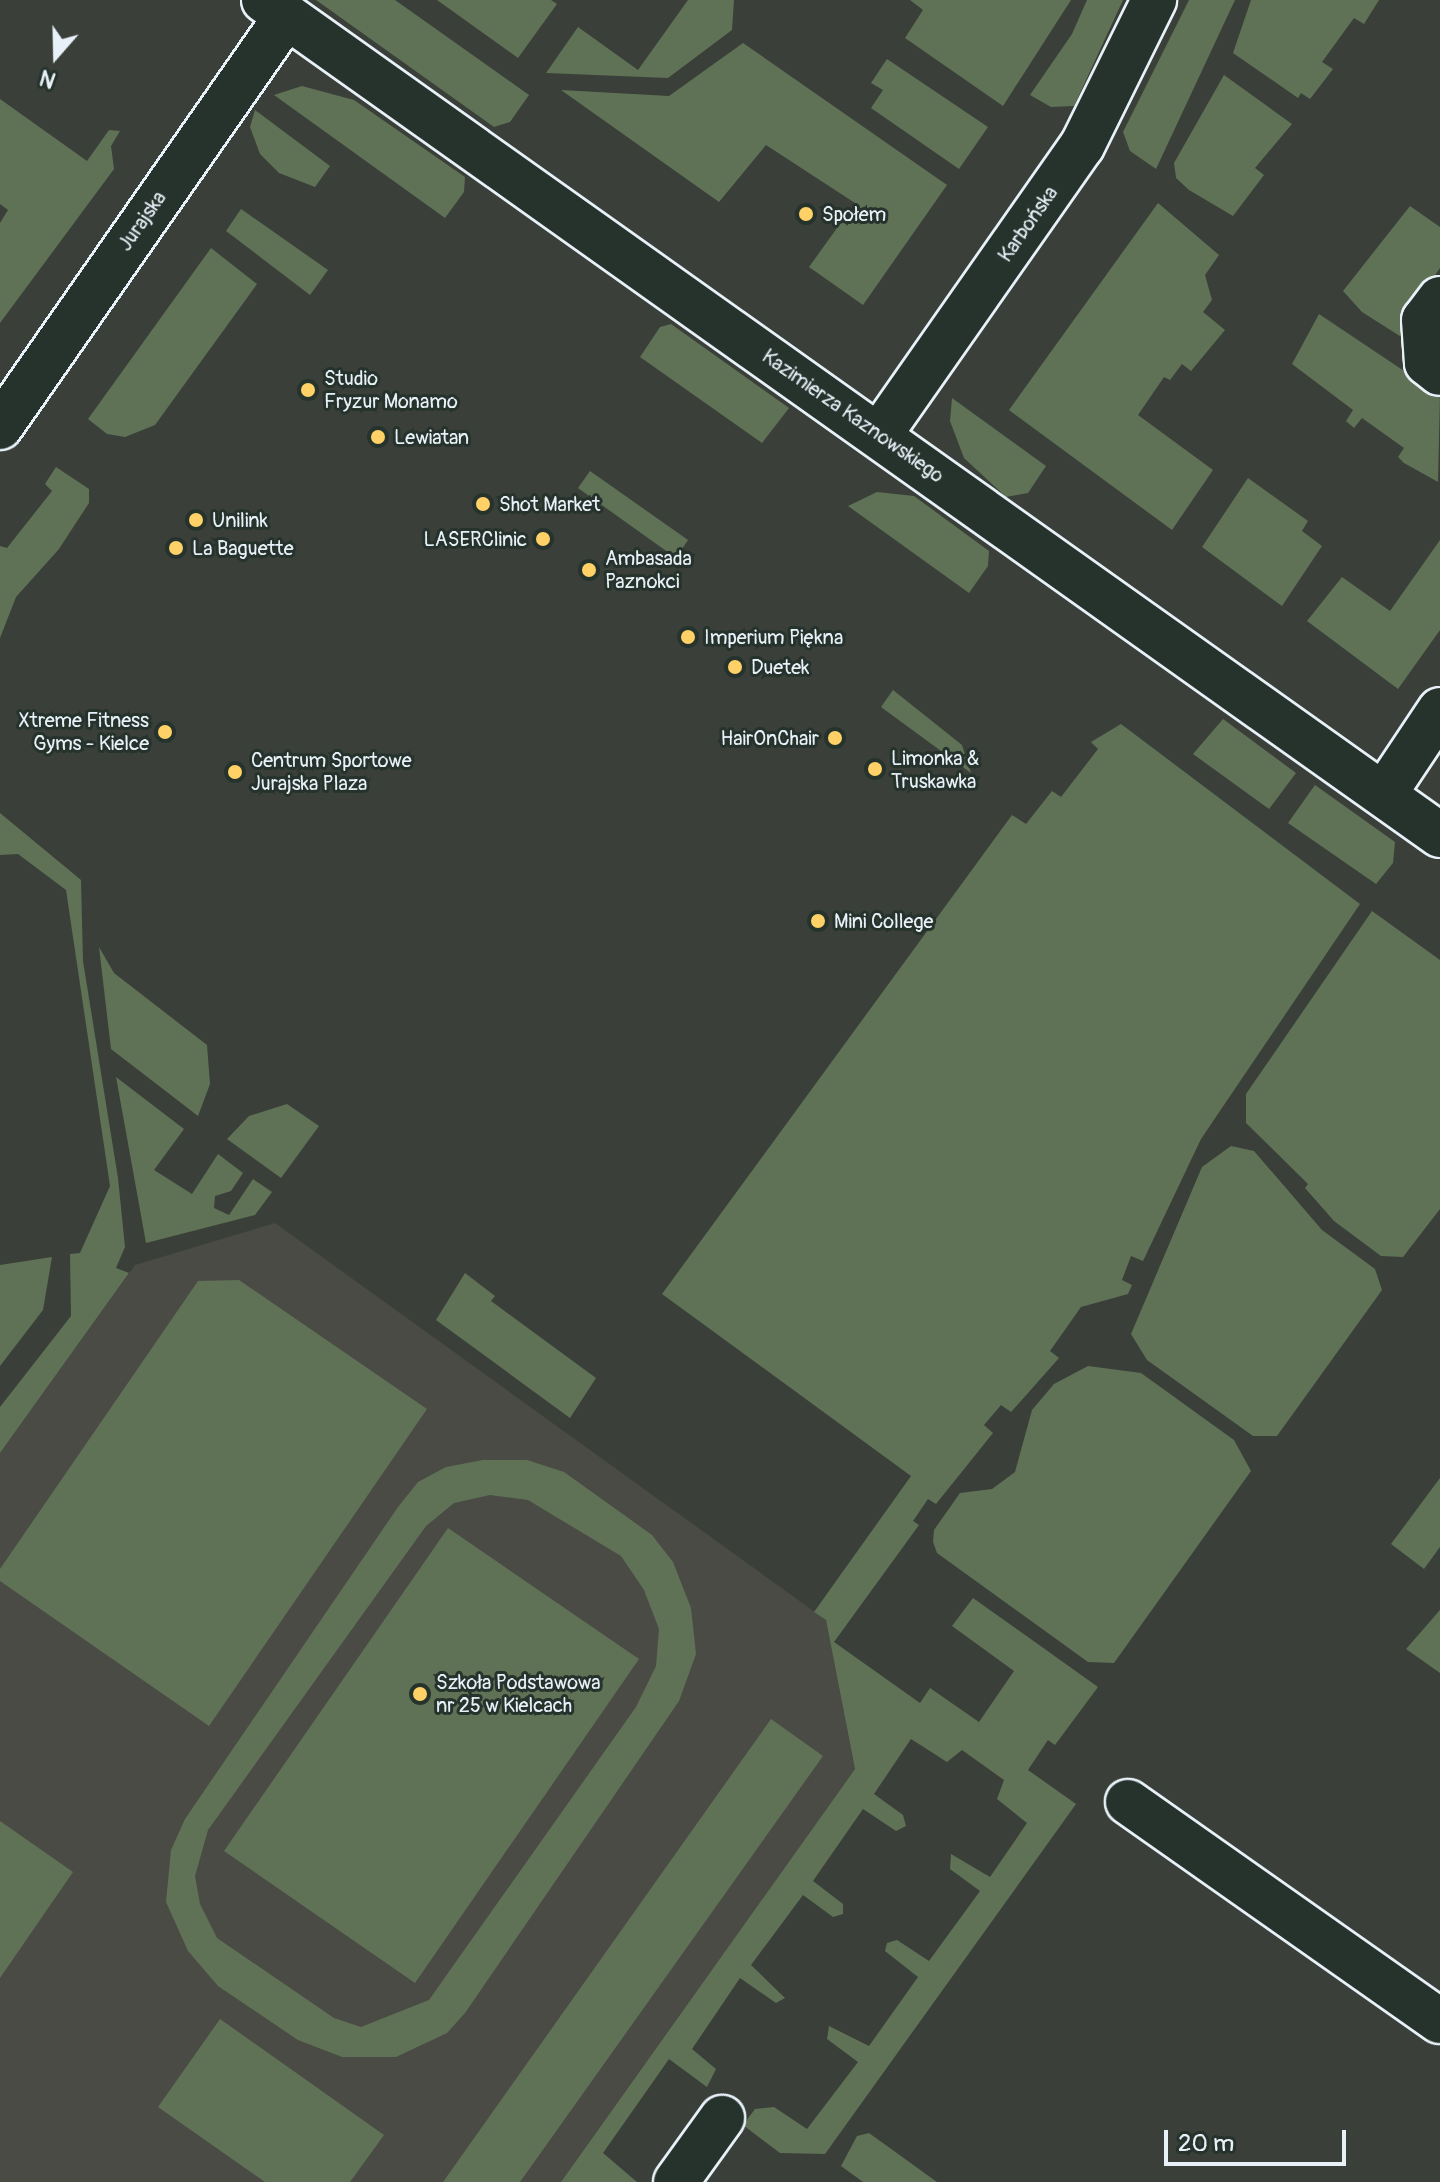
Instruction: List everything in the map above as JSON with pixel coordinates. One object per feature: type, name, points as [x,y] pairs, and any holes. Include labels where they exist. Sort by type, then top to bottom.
[{"type":"street","name":"Karbońska","points":[[880,434],[1082,146],[1154,0]]},
{"type":"street","name":"Kazimierza Kaznowskiego","points":[[275,8],[880,434],[1440,835]]},
{"type":"street","name":"Jurajska","points":[[0,427],[275,8]]},
{"type":"street","points":[[1440,299],[1424,320],[1427,363],[1440,373]]},
{"type":"street","points":[[1384,794],[1440,710]]},
{"type":"street","points":[[1128,1802],[1440,2021]]},
{"type":"street","points":[[676,2182],[722,2118]]},
{"type":"shaded area","name":"Szkoła Podstawowa nr 25 w Kielcach","points":[[275,1223],[826,1620],[855,1769],[561,2182],[0,2182],[0,1453],[135,1265]]},
{"type":"green space","points":[[316,0],[395,0],[529,95],[510,122],[494,127]]},
{"type":"green space","points":[[437,0],[551,0],[557,4],[518,58]]},
{"type":"green space","points":[[688,0],[734,0],[732,30],[668,78],[546,73],[578,27],[638,70]]},
{"type":"green space","points":[[910,0],[1071,0],[1003,106],[905,38],[923,10]]},
{"type":"green space","points":[[1087,0],[1123,0],[1074,106],[1051,107],[1030,95],[1072,34]]},
{"type":"green space","points":[[1189,0],[1235,0],[1156,169],[1130,151],[1123,132]]},
{"type":"green space","points":[[1251,0],[1379,0],[1364,24],[1354,18],[1322,62],[1333,69],[1310,99],[1301,93],[1298,98],[1233,53]]},
{"type":"green space","points":[[743,43],[947,185],[863,305],[809,267],[855,203],[766,145],[719,202],[561,90],[669,96]]},
{"type":"green space","points":[[887,59],[988,127],[959,169],[871,108],[883,90],[871,83]]},
{"type":"green space","points":[[1224,75],[1292,124],[1255,168],[1264,175],[1233,216],[1189,190],[1176,178],[1174,163]]},
{"type":"green space","points":[[302,86],[354,100],[465,177],[464,192],[445,218],[274,95]]},
{"type":"green space","points":[[0,99],[87,161],[109,130],[120,131],[111,146],[114,169],[0,323],[0,223],[8,210],[0,204]]},
{"type":"green space","points":[[255,110],[330,166],[315,187],[279,173],[260,154],[250,127]]},
{"type":"green space","points":[[1158,203],[1219,255],[1205,275],[1212,300],[1203,312],[1225,330],[1191,371],[1182,364],[1170,380],[1164,377],[1138,415],[1213,470],[1172,530],[1009,410]]},
{"type":"green space","points":[[1410,206],[1440,227],[1440,268],[1402,321],[1403,338],[1362,312],[1343,291]]},
{"type":"green space","points":[[241,209],[328,270],[310,295],[226,231]]},
{"type":"green space","points":[[211,248],[257,284],[155,425],[125,437],[107,434],[88,419]]},
{"type":"green space","points":[[1319,314],[1440,395],[1438,482],[1404,463],[1398,457],[1404,448],[1362,418],[1354,428],[1346,421],[1353,410],[1292,364]]},
{"type":"green space","points":[[671,324],[789,408],[762,443],[640,357],[660,327]]},
{"type":"green space","points":[[952,398],[1046,466],[1028,493],[1006,497],[964,458],[950,421]]},
{"type":"green space","points":[[56,467],[89,489],[89,503],[59,549],[16,597],[0,638],[0,546],[7,548],[52,491],[45,484]]},
{"type":"green space","points":[[590,471],[688,540],[676,558],[578,488]]},
{"type":"green space","points":[[1248,478],[1308,521],[1302,531],[1322,546],[1282,606],[1202,547]]},
{"type":"green space","points":[[877,492],[914,496],[989,551],[988,566],[969,593],[848,506]]},
{"type":"green space","points":[[1440,540],[1440,630],[1398,689],[1307,621],[1342,577],[1390,611]]},
{"type":"green space","points":[[893,690],[962,745],[971,773],[881,707]]},
{"type":"green space","points":[[1223,719],[1296,773],[1269,809],[1193,754]]},
{"type":"green space","points":[[1121,724],[1360,904],[1201,1139],[1143,1261],[1131,1256],[1122,1280],[1132,1285],[1128,1294],[1081,1307],[1050,1351],[1059,1358],[1011,1412],[1001,1405],[984,1425],[993,1433],[936,1504],[928,1499],[913,1521],[919,1525],[834,1642],[920,1703],[930,1688],[979,1722],[1014,1671],[952,1626],[973,1598],[1098,1687],[1055,1745],[1048,1740],[1028,1770],[1076,1804],[825,2154],[780,2153],[743,2125],[755,2109],[774,2107],[807,2129],[858,2062],[827,2039],[829,2026],[869,2046],[918,1977],[885,1951],[887,1943],[897,1940],[929,1961],[980,1891],[950,1869],[951,1854],[990,1877],[1027,1823],[997,1799],[1004,1780],[962,1750],[947,1762],[911,1739],[874,1794],[903,1815],[906,1826],[896,1831],[863,1809],[813,1881],[843,1904],[843,1914],[833,1917],[803,1895],[751,1965],[785,1998],[776,2003],[740,1978],[692,2049],[716,2069],[707,2087],[669,2059],[603,2153],[637,2182],[561,2182],[855,1769],[826,1620],[814,1612],[911,1476],[662,1294],[1012,815],[1026,824],[1052,791],[1061,797],[1098,749],[1091,742]]},
{"type":"green space","points":[[1315,785],[1395,842],[1393,863],[1376,884],[1288,823]]},
{"type":"green space","points":[[0,813],[81,880],[83,961],[118,1178],[125,1247],[116,1268],[129,1273],[0,1453],[0,1407],[71,1316],[70,1254],[80,1253],[110,1186],[66,890],[18,854],[0,855]]},
{"type":"green space","points":[[1372,911],[1440,960],[1440,1209],[1403,1257],[1381,1256],[1334,1221],[1305,1188],[1308,1184],[1246,1123],[1246,1094]]},
{"type":"green space","points":[[99,947],[114,973],[207,1045],[210,1084],[198,1116],[111,1049]]},
{"type":"green space","points":[[116,1077],[184,1129],[154,1170],[192,1194],[218,1154],[243,1173],[231,1191],[215,1196],[214,1208],[229,1215],[253,1179],[272,1192],[255,1215],[146,1243]]},
{"type":"green space","points":[[287,1104],[319,1126],[281,1178],[227,1139],[249,1116]]},
{"type":"green space","points":[[1231,1146],[1254,1151],[1322,1230],[1375,1269],[1382,1290],[1277,1436],[1253,1436],[1147,1360],[1131,1334],[1202,1167]]},
{"type":"green space","points":[[52,1257],[43,1310],[0,1366],[0,1265]]},
{"type":"green space","points":[[465,1273],[495,1296],[491,1301],[596,1378],[570,1418],[436,1320]]},
{"type":"green space","points":[[239,1280],[427,1409],[209,1726],[0,1581],[0,1569],[198,1281]]},
{"type":"green space","points":[[1088,1366],[1141,1373],[1234,1440],[1251,1471],[1114,1663],[1088,1662],[937,1553],[933,1542],[934,1530],[960,1493],[992,1489],[1015,1472],[1032,1410],[1054,1384]]},
{"type":"green space","points":[[483,1460],[527,1460],[564,1472],[652,1535],[673,1562],[691,1608],[696,1654],[679,1701],[465,2013],[447,2033],[396,2057],[342,2057],[298,2040],[218,1986],[188,1951],[166,1902],[171,1850],[185,1819],[398,1507],[418,1482],[446,1467]],"holes":[[[490,1495],[528,1500],[621,1556],[644,1590],[659,1629],[656,1666],[636,1707],[429,2000],[361,2027],[334,2018],[217,1938],[200,1904],[195,1876],[208,1830],[426,1526],[454,1503]]]},
{"type":"green space","points":[[1440,1478],[1440,1547],[1424,1569],[1391,1544]]},
{"type":"green space","points":[[448,1528],[639,1659],[415,1983],[224,1851]]},
{"type":"green space","points":[[1440,1610],[1440,1673],[1406,1649]]},
{"type":"green space","points":[[771,1719],[823,1756],[520,2182],[443,2182]]},
{"type":"green space","points":[[0,1821],[73,1872],[0,1978]]},
{"type":"green space","points":[[220,2019],[384,2135],[350,2182],[265,2182],[158,2107]]},
{"type":"green space","points":[[869,2133],[937,2182],[863,2182],[841,2166],[857,2136]]},
{"type":"place","name":"Społem","points":[[806,214]]},
{"type":"place","name":"Studio Fryzur Monamo","points":[[308,390]]},
{"type":"place","name":"Lewiatan","points":[[378,437]]},
{"type":"place","name":"Shot Market","points":[[483,504]]},
{"type":"place","name":"Unilink","points":[[196,520]]},
{"type":"place","name":"LASERClinic","points":[[543,539]]},
{"type":"place","name":"La Baguette","points":[[176,548]]},
{"type":"place","name":"Ambasada Paznokci","points":[[589,570]]},
{"type":"place","name":"Imperium Piękna","points":[[688,637]]},
{"type":"place","name":"Duetek","points":[[735,667]]},
{"type":"place","name":"Xtreme Fitness Gyms - Kielce","points":[[165,732]]},
{"type":"place","name":"HairOnChair","points":[[835,738]]},
{"type":"place","name":"Limonka & Truskawka","points":[[875,769]]},
{"type":"place","name":"Centrum Sportowe Jurajska Plaza","points":[[235,772]]},
{"type":"place","name":"Mini College","points":[[818,921]]},
{"type":"place","name":"Szkoła Podstawowa nr 25 w Kielcach","points":[[420,1694]]}]
